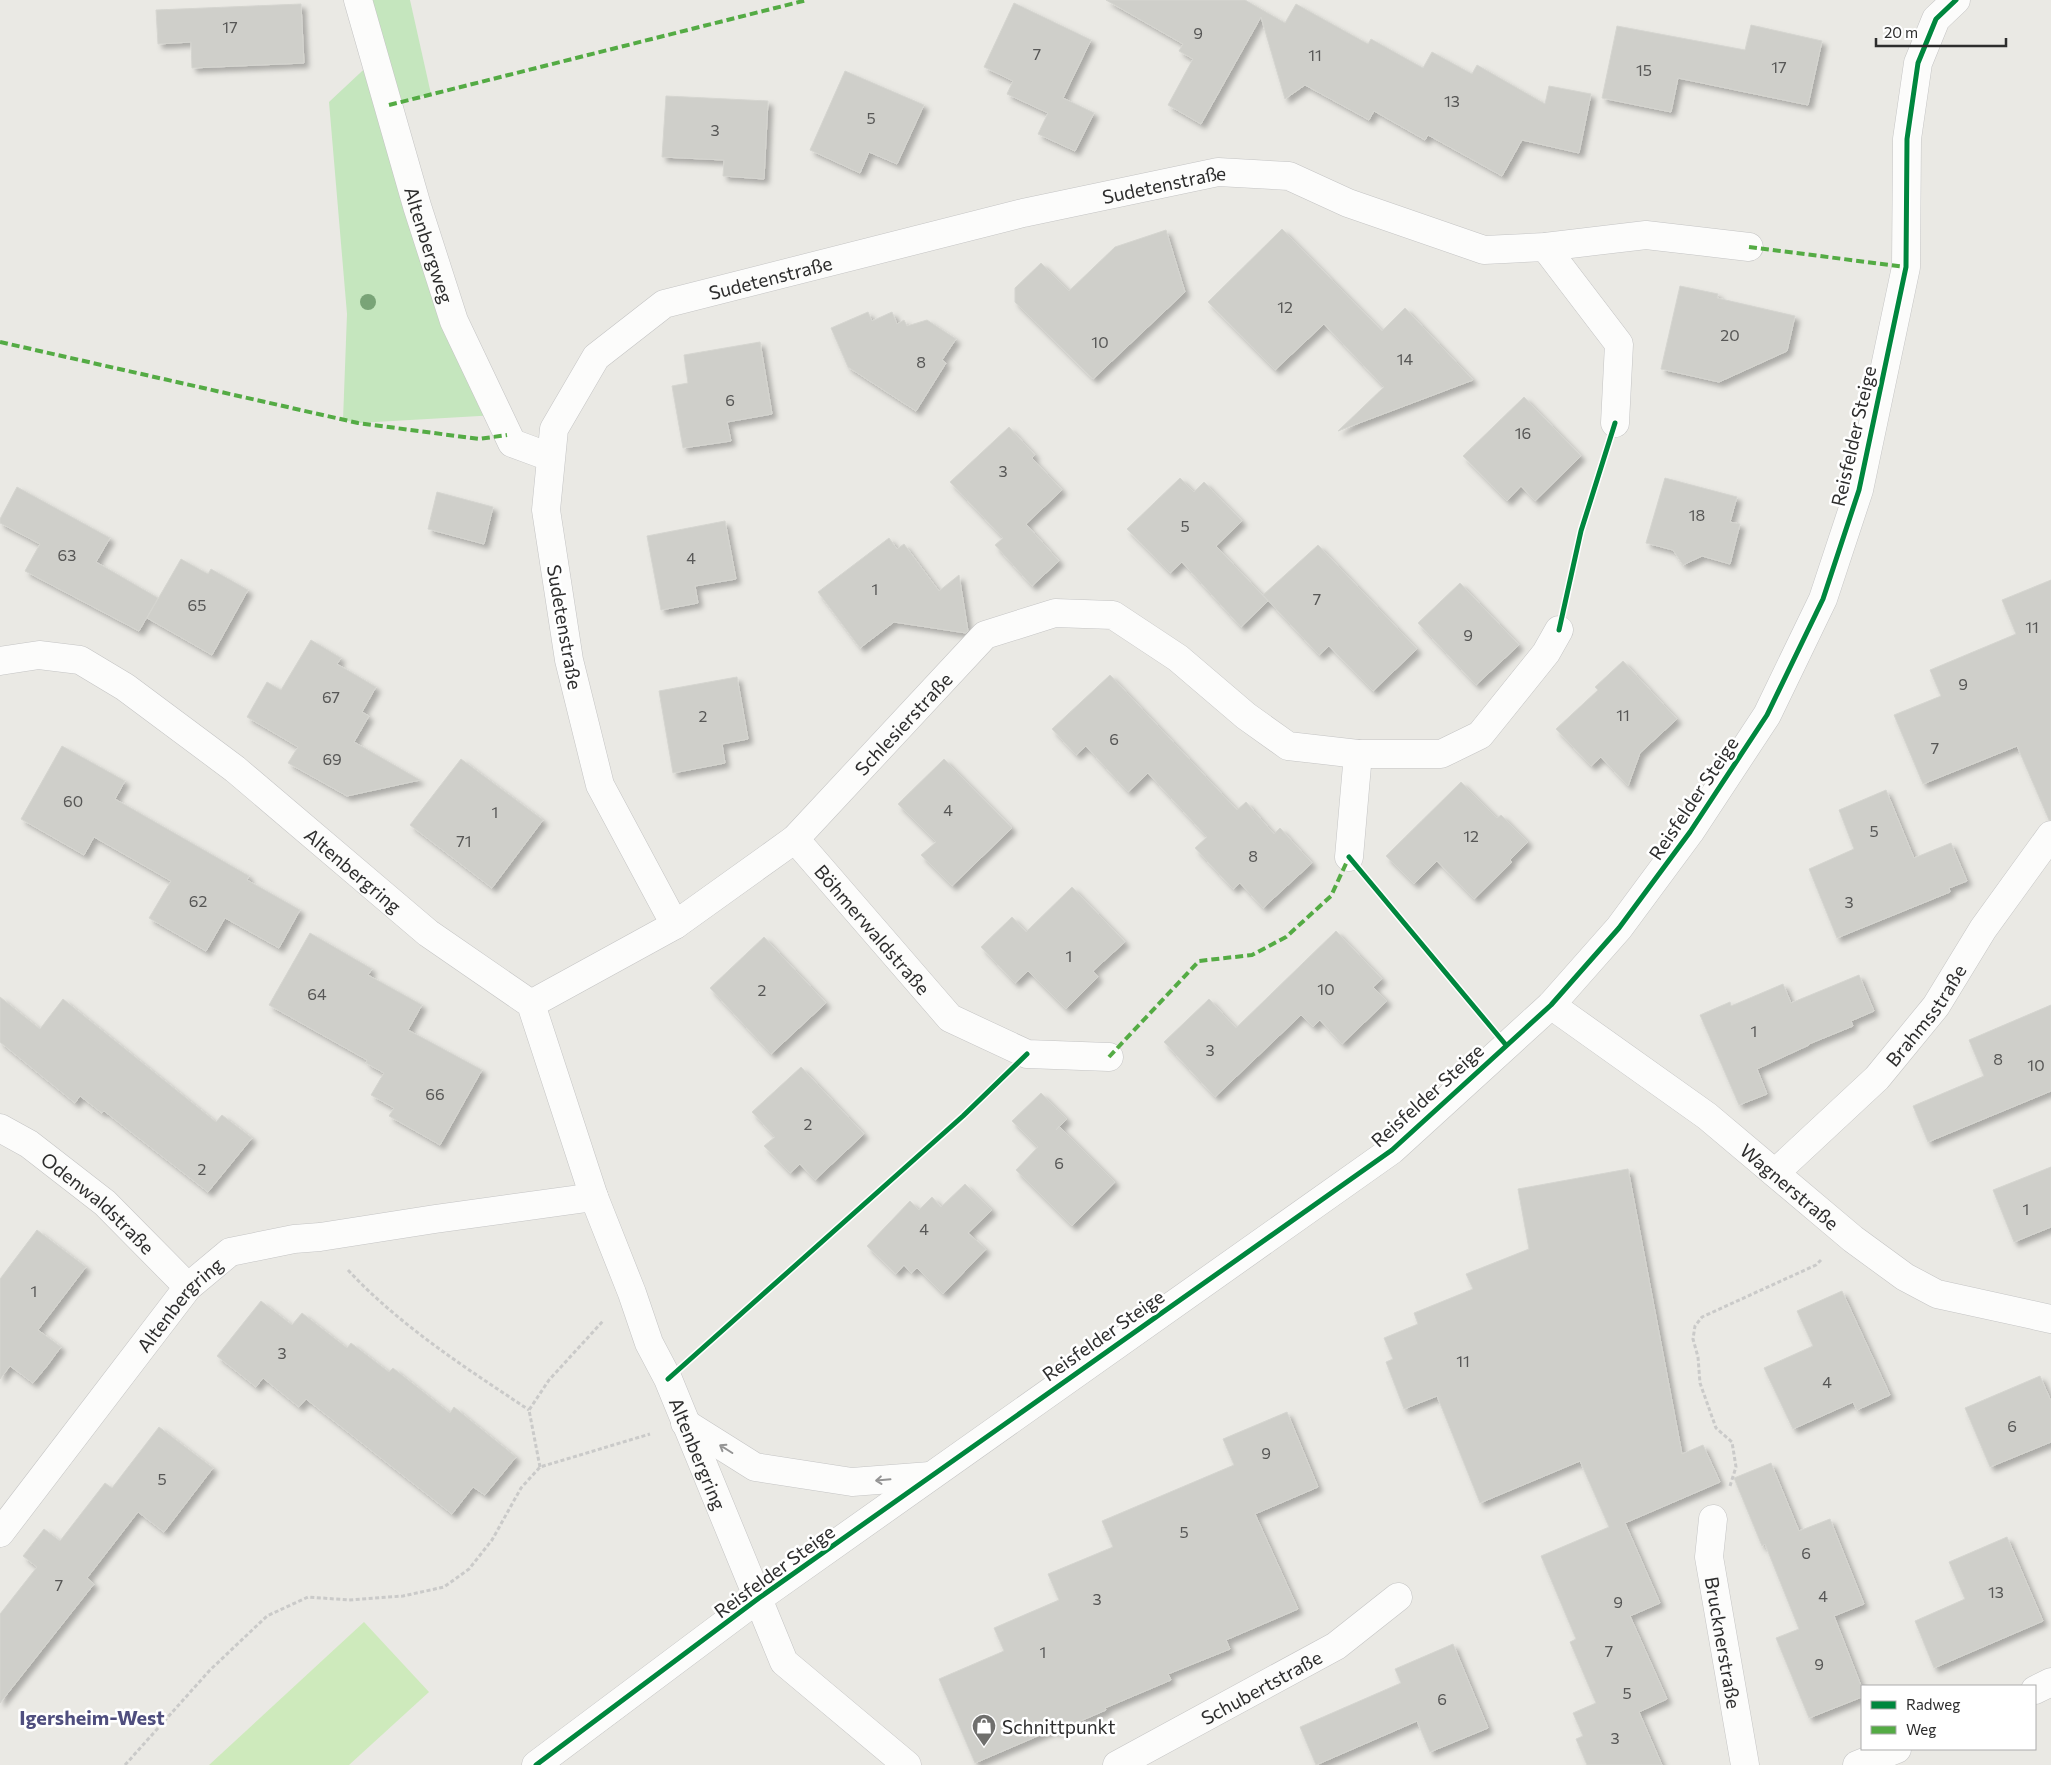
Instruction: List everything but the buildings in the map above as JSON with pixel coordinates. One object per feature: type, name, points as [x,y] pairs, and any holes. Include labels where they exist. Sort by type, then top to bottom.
[{"type":"street","name":"Altenbergweg","points":[[358,0],[417,206],[454,321],[512,443],[550,458]]},
{"type":"street","name":"Reisfelder Steige","points":[[536,1765],[759,1598],[1392,1150],[1551,1006],[1619,928],[1690,832],[1767,715],[1823,599],[1859,490],[1906,267],[1907,139],[1918,62],[1936,19],[1956,0]]},
{"type":"street","name":"Sudetenstraße","points":[[675,925],[600,785],[569,660],[546,510],[554,429],[596,357],[664,304],[1023,213],[1218,172],[1289,176],[1348,203],[1484,250],[1545,247],[1646,235],[1749,247]]},
{"type":"street","points":[[1545,247],[1619,344],[1615,423]]},
{"type":"street","name":"Schlesierstraße","points":[[531,1004],[675,925],[795,839],[985,635],[1055,613],[1113,615],[1178,658],[1246,716],[1288,746],[1358,754]]},
{"type":"street","points":[[1349,856],[1358,754],[1441,754],[1480,735],[1546,653],[1559,630]]},
{"type":"street","name":"Altenbergring","points":[[0,661],[39,655],[80,660],[125,687],[235,770],[428,933],[531,1004],[594,1197],[632,1293],[649,1343],[668,1379],[784,1662],[907,1765]]},
{"type":"street","name":"Brahmsstraße","points":[[1775,1173],[1877,1078],[1936,1006],[1983,929],[2051,835]]},
{"type":"street","name":"Böhmerwaldstraße","points":[[795,839],[950,1018],[1027,1054],[1109,1057]]},
{"type":"street","name":"Wagnerstraße","points":[[1551,1006],[1707,1116],[1853,1239],[1905,1277],[1937,1294],[2051,1319]]},
{"type":"street","name":"Odenwaldstraße","points":[[0,1128],[29,1144],[106,1203],[188,1288]]},
{"type":"street","name":"Altenbergring","points":[[0,1533],[188,1288],[230,1252],[294,1239],[320,1237],[594,1197]]},
{"type":"street","points":[[685,1423],[755,1467],[852,1482],[931,1476]]},
{"type":"street","name":"Brucknerstraße","points":[[1714,1519],[1709,1557],[1745,1765]]},
{"type":"street","name":"Schubertstraße","points":[[1117,1765],[1336,1646],[1398,1597]]},
{"type":"street","points":[[2036,1690],[2051,1682]]},
{"type":"street","points":[[1857,1765],[1894,1750]]},
{"type":"path","points":[[320,1237],[350,1272],[404,1323],[529,1410]]},
{"type":"path","points":[[1714,1519],[1732,1482],[1736,1467],[1736,1455],[1732,1442],[1716,1428],[1704,1397],[1700,1383],[1698,1357],[1693,1339],[1695,1326],[1702,1317],[1816,1265],[1853,1239]]},
{"type":"path","points":[[540,1467],[529,1410],[549,1380],[586,1339],[632,1293]]},
{"type":"path","points":[[125,1765],[210,1670],[268,1616],[308,1597],[349,1600],[403,1596],[444,1588],[469,1569],[492,1540],[521,1488],[540,1467],[685,1423]]},
{"type":"green space","points":[[358,0],[410,0],[431,94],[389,105],[497,415],[358,423],[343,420],[347,314],[329,102],[375,59]]},
{"type":"green space","points":[[364,1622],[429,1692],[349,1765],[209,1765]]},
{"type":"marked path","points":[[389,105],[807,0]]},
{"type":"marked path","points":[[1749,247],[1906,267]]},
{"type":"marked path","points":[[0,342],[358,423],[479,439],[507,435]]},
{"type":"marked path","points":[[1109,1057],[1199,961],[1252,955],[1286,937],[1331,896],[1349,857]]},
{"type":"cycle path","points":[[536,1765],[759,1598],[1392,1150],[1551,1005],[1619,928],[1690,832],[1767,715],[1823,599],[1859,490],[1906,267],[1907,139],[1918,63],[1936,19],[1956,0]]},
{"type":"cycle path","points":[[1559,630],[1581,531],[1615,423]]},
{"type":"cycle path","points":[[1349,857],[1506,1045]]},
{"type":"cycle path","points":[[668,1379],[963,1116],[1027,1054]]},
{"type":"place","name":"Schnittpunkt","points":[[984,1747]]},
{"type":"district","name":"Igersheim-West","points":[[92,1717]]}]
